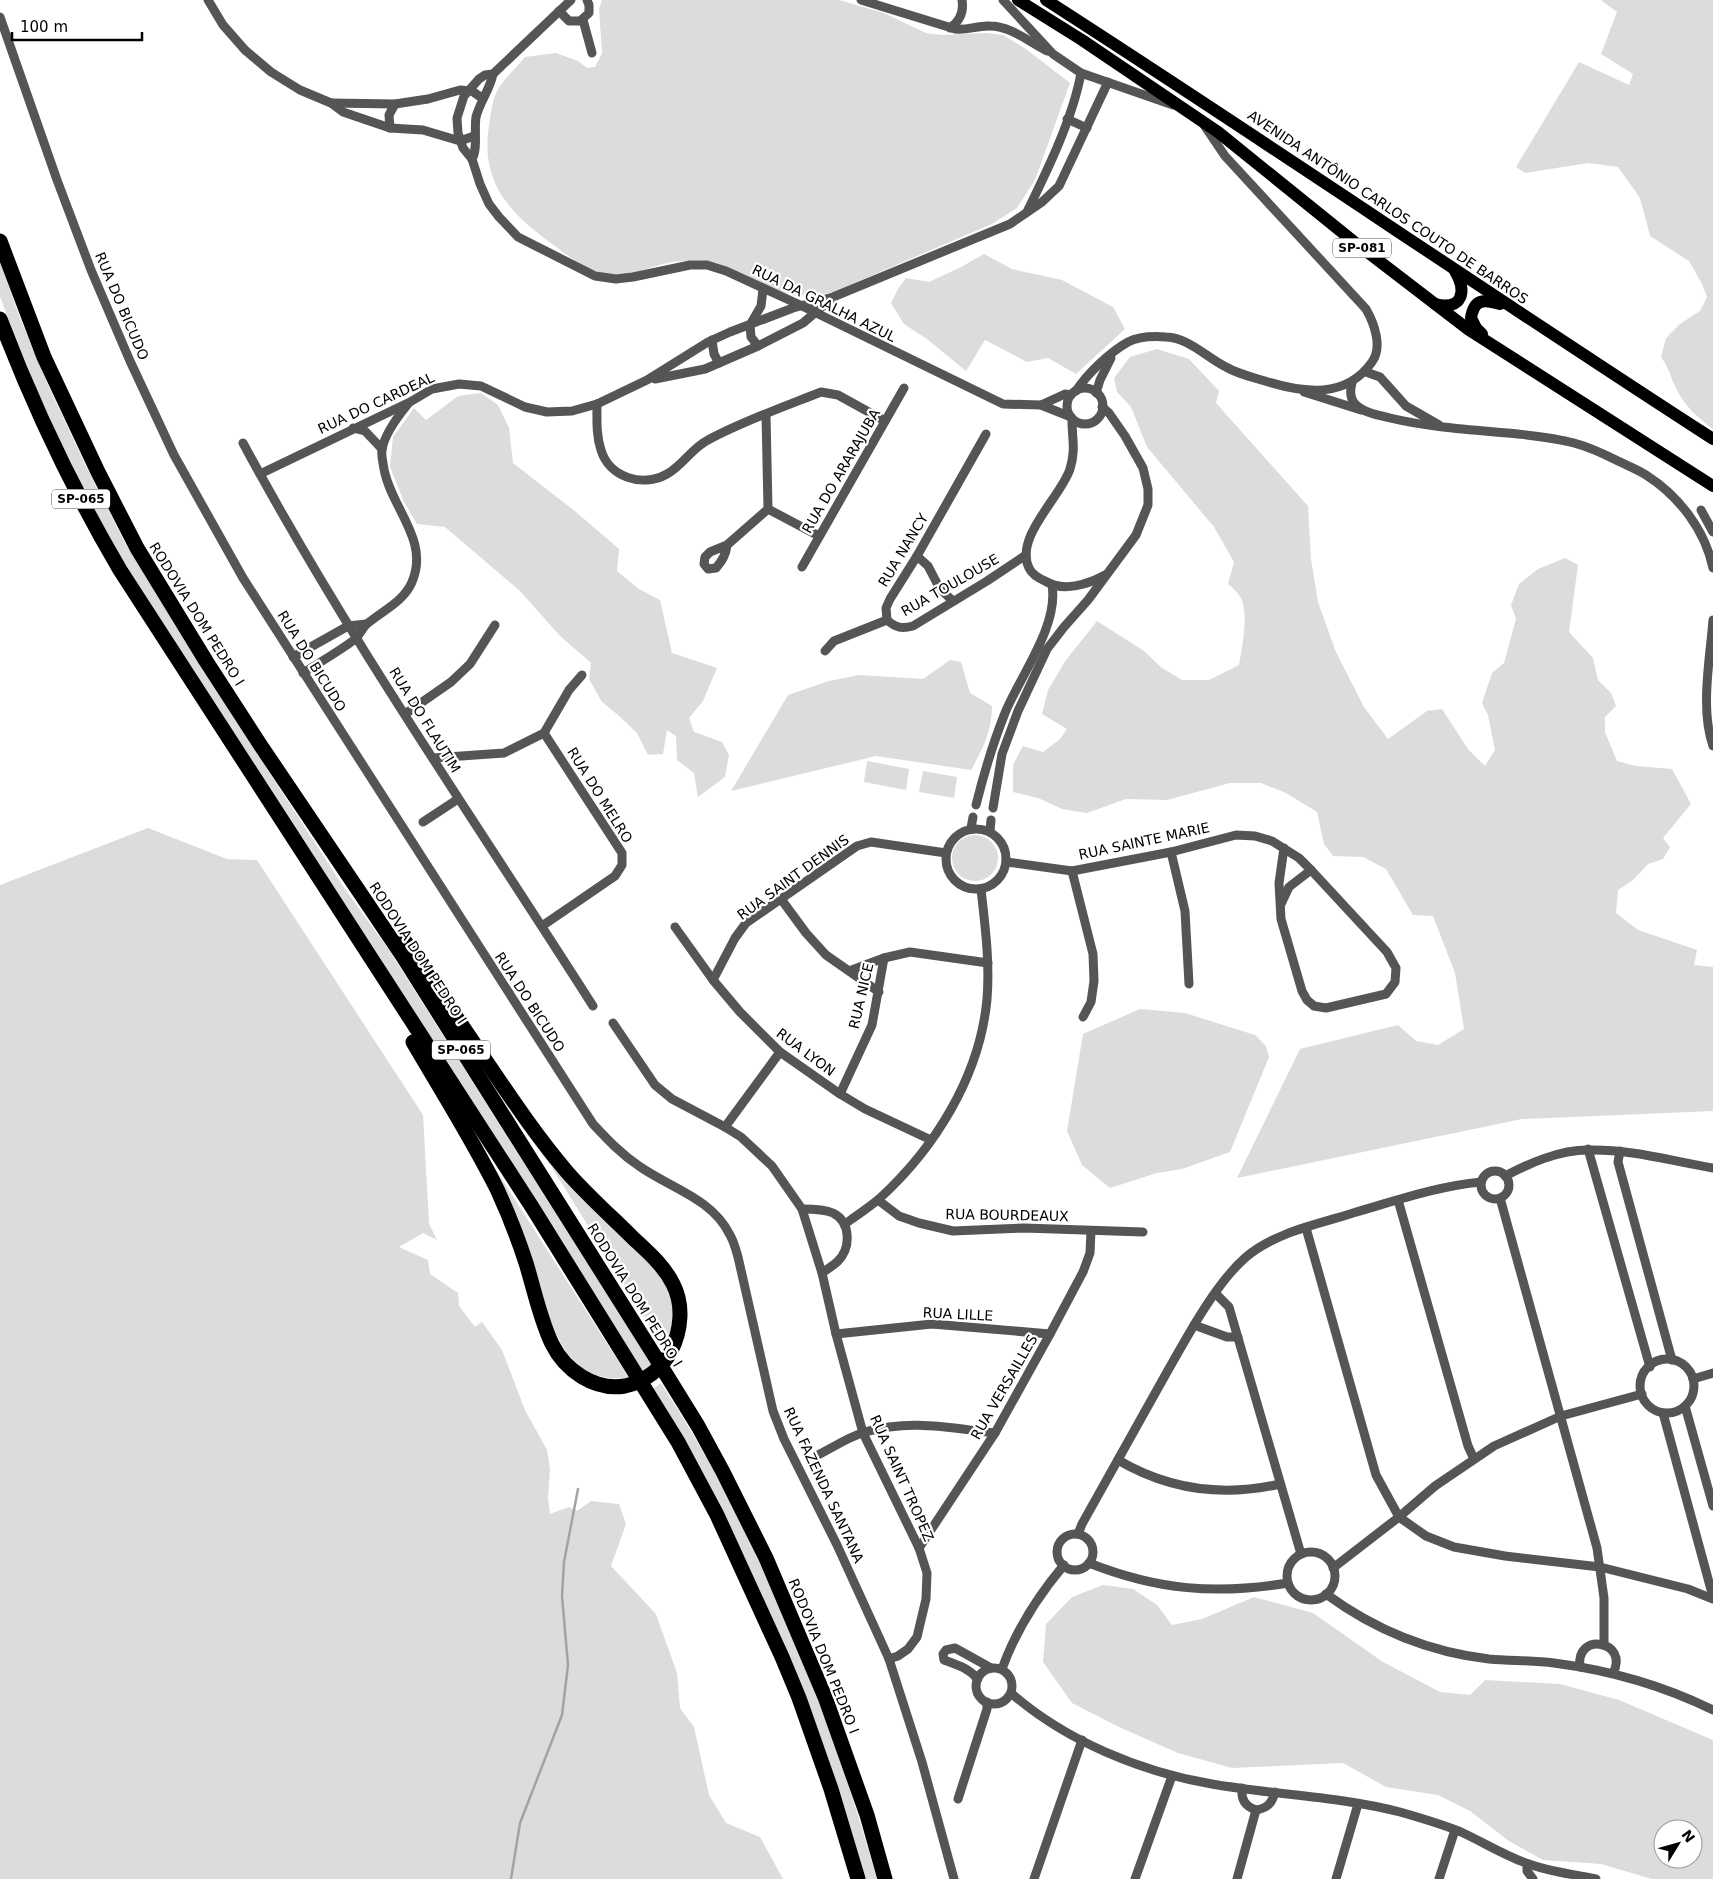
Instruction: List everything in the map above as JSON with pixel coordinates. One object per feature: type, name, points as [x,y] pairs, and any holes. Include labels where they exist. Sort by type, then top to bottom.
[{"type":"highway","name":"RODOVIA DOM PEDRO I","points":[[0,240],[44,357],[115,508],[137,548],[206,661],[407,963],[675,1388],[723,1472],[766,1558],[826,1697],[886,1879]]},
{"type":"highway","name":"SP-065","points":[[0,319],[18,368],[48,434],[98,533],[182,668],[532,1207],[647,1391],[686,1459],[716,1515],[744,1574],[799,1698],[831,1789],[858,1879]]},
{"type":"highway","points":[[312,822],[384,912],[546,1146],[585,1191],[663,1268],[674,1287],[680,1313],[675,1343],[659,1368],[636,1383],[621,1386],[603,1385],[576,1374],[552,1344],[517,1238],[496,1188],[336,905]]},
{"type":"main road","name":"SP-081","points":[[1018,0],[1195,115],[1469,330],[1707,479],[1713,486]]},
{"type":"main road","name":"AVENIDA ANTÔNIO CARLOS COUTO DE BARROS","points":[[1046,0],[1062,5],[1455,270],[1713,439]]},
{"type":"main road","points":[[1435,304],[1443,306],[1453,304],[1461,296],[1462,284],[1455,270]]},
{"type":"main road","points":[[1496,348],[1472,323],[1471,318],[1474,307],[1479,302],[1485,300],[1516,310]]},
{"type":"street","points":[[208,0],[224,26],[258,62],[292,86],[331,103],[344,112],[390,128],[423,130],[460,141],[474,136]]},
{"type":"street","points":[[493,74],[492,80],[482,98],[476,118],[474,136],[476,154],[472,159],[460,141],[457,118],[460,103],[468,90],[485,75],[493,74],[571,0]]},
{"type":"street","points":[[559,11],[569,21],[583,20],[590,9],[587,0]]},
{"type":"street","points":[[861,0],[950,28],[965,30],[984,26],[999,27],[1053,54],[1081,73],[1195,115],[1225,156],[1366,309],[1374,323],[1377,348],[1375,359],[1366,372],[1352,382],[1325,390],[1297,390]]},
{"type":"street","points":[[950,28],[960,18],[963,8],[962,0]]},
{"type":"street","points":[[1003,0],[1053,54]]},
{"type":"street","name":"RUA DO BICUDO","points":[[0,17],[73,224],[106,307],[174,455],[243,578],[593,1124],[616,1150],[640,1167],[693,1196],[713,1212],[730,1234]]},
{"type":"street","points":[[583,20],[592,53]]},
{"type":"street","points":[[1027,212],[1054,154],[1078,87],[1081,73]]},
{"type":"street","points":[[647,380],[712,340],[802,306],[833,297],[1010,224],[1042,202],[1059,186],[1108,82]]},
{"type":"street","points":[[331,103],[395,104],[428,99],[460,90],[468,90],[482,98]]},
{"type":"street","points":[[390,128],[389,115],[395,104]]},
{"type":"street","points":[[1067,119],[1087,128]]},
{"type":"street","name":"RUA DA GRALHA AZUL","points":[[472,159],[489,204],[518,237],[588,273],[595,276],[616,278],[633,277],[690,264],[707,265],[726,271],[802,306],[1003,404],[1041,405],[1072,419]]},
{"type":"street","points":[[758,346],[752,337],[750,325],[761,306],[763,289]]},
{"type":"street","points":[[647,380],[705,369],[758,346],[803,323],[833,297]]},
{"type":"street","points":[[1108,573],[1093,581],[1076,586],[1052,585],[1037,577],[1029,569],[1026,555],[1030,536],[1069,471],[1074,450],[1072,419],[1066,406],[1068,399],[1085,376],[1129,342],[1144,338],[1167,337],[1189,343],[1226,367],[1248,376],[1367,412],[1443,428],[1534,436],[1571,442],[1590,448],[1645,474],[1668,491],[1688,514],[1702,536],[1713,568]]},
{"type":"street","points":[[712,340],[714,354],[719,362]]},
{"type":"street","points":[[1096,393],[1100,380],[1114,354]]},
{"type":"street","points":[[1366,372],[1380,377],[1406,406],[1443,428]]},
{"type":"street","name":"RUA DO CARDEAL","points":[[260,474],[410,402],[432,389],[459,384],[482,386],[525,407],[547,412],[572,411],[598,404],[647,380]]},
{"type":"street","points":[[1352,382],[1350,389],[1355,404],[1367,412]]},
{"type":"street","name":"RUA DO ARARAJUBA","points":[[802,567],[904,388]]},
{"type":"street","points":[[1072,419],[1079,424],[1094,422],[1099,417],[1102,407],[1102,402],[1096,393],[1086,388],[1073,393]]},
{"type":"street","points":[[598,404],[597,437],[601,452],[609,465],[621,475],[635,480],[651,480],[667,474],[706,441],[821,392],[838,395],[885,421]]},
{"type":"street","name":"RUA DA GRALHA AZUL","points":[[1041,405],[1065,394],[1073,393]]},
{"type":"street","points":[[303,673],[356,639],[366,624],[404,596],[412,583],[417,567],[416,547],[410,527],[385,477],[382,449],[397,417],[410,402]]},
{"type":"street","points":[[993,808],[1002,754],[1018,711],[1047,650],[1088,600],[1136,535],[1148,505],[1148,489],[1143,468],[1125,436],[1109,413],[1102,407]]},
{"type":"street","points":[[728,545],[768,509],[766,415]]},
{"type":"street","points":[[353,428],[365,431],[382,449]]},
{"type":"street","name":"RUA NANCY","points":[[887,620],[886,608],[890,599],[917,556],[986,434]]},
{"type":"street","name":"RUA DO FLAUTIM","points":[[243,443],[299,544],[356,639],[593,1006]]},
{"type":"street","points":[[768,509],[819,536]]},
{"type":"street","points":[[1701,510],[1713,532]]},
{"type":"street","name":"RUA TOULOUSE","points":[[887,620],[895,627],[905,628],[913,626],[1026,555]]},
{"type":"street","points":[[917,556],[928,566],[940,589],[953,601]]},
{"type":"street","points":[[976,805],[988,759],[1006,711],[1048,624],[1053,606],[1052,585]]},
{"type":"street","points":[[825,651],[834,641],[887,620]]},
{"type":"street","points":[[1713,620],[1706,702],[1707,727],[1713,746]]},
{"type":"street","points":[[293,657],[348,626],[366,624]]},
{"type":"street","points":[[405,714],[451,682],[470,664],[495,625]]},
{"type":"street","points":[[1712,640],[1713,677],[1711,697],[1713,700]]},
{"type":"street","points":[[433,758],[504,753],[544,733],[569,690],[582,675]]},
{"type":"street","name":"RUA DO MELRO","points":[[542,926],[615,876],[622,864],[622,853],[544,733]]},
{"type":"street","points":[[423,822],[458,799]]},
{"type":"street","points":[[971,828],[973,817]]},
{"type":"street","points":[[990,831],[991,820]]},
{"type":"street","points":[[971,828],[990,831],[1003,844],[1007,862],[1004,872],[990,886],[981,889],[966,888],[954,880],[947,868],[946,854],[952,840],[964,830],[971,828]]},
{"type":"street","name":"RUA SAINTE MARIE","points":[[1007,862],[1072,870],[1171,852],[1236,835],[1255,836],[1272,841],[1284,848],[1299,858],[1387,952],[1396,968],[1395,982],[1386,994],[1326,1008],[1314,1006],[1306,1000],[1281,920],[1279,883],[1284,848]]},
{"type":"street","name":"RUA SAINT DENNIS","points":[[713,980],[735,938],[746,923],[857,846],[871,842],[946,854]]},
{"type":"street","points":[[1171,852],[1185,911],[1189,984]]},
{"type":"street","points":[[1072,870],[1093,954],[1094,981],[1091,1002],[1083,1017]]},
{"type":"street","points":[[1280,907],[1290,887],[1311,870]]},
{"type":"street","points":[[845,1224],[878,1200],[906,1172],[931,1140],[960,1092],[979,1041],[987,999],[988,964],[981,889]]},
{"type":"street","points":[[781,899],[806,933],[826,955],[879,992]]},
{"type":"street","name":"RUA LYON","points":[[674,927],[713,980],[740,1012],[780,1052],[865,1109],[931,1140]]},
{"type":"street","points":[[849,971],[884,958],[910,952],[988,964]]},
{"type":"street","name":"RUA NICE","points":[[840,1094],[872,1025],[884,958]]},
{"type":"street","name":"RUA SAINT TROPEZ","points":[[613,1023],[655,1085],[672,1099],[741,1137],[772,1166],[802,1209],[822,1273],[836,1334],[863,1433],[919,1548],[927,1573],[926,1599],[917,1637],[908,1649],[898,1656],[889,1659]]},
{"type":"street","points":[[725,1127],[780,1052]]},
{"type":"street","points":[[1588,1150],[1650,1366]]},
{"type":"street","points":[[1505,1176],[1542,1159],[1588,1150],[1620,1151],[1713,1168]]},
{"type":"street","points":[[1620,1151],[1618,1162],[1672,1360]]},
{"type":"street","points":[[1494,1171],[1505,1176],[1508,1180],[1508,1188],[1504,1196],[1496,1199],[1488,1197],[1482,1190],[1481,1182],[1486,1174],[1494,1171]]},
{"type":"street","points":[[1078,1534],[1194,1325],[1229,1275],[1252,1252],[1277,1237],[1306,1228],[1450,1186],[1481,1182]]},
{"type":"street","points":[[1500,1198],[1596,1548],[1604,1598],[1604,1644]]},
{"type":"street","name":"RUA BOURDEAUX","points":[[878,1200],[899,1216],[919,1224],[953,1231],[1024,1228],[1143,1232]]},
{"type":"street","points":[[1398,1200],[1468,1446],[1474,1459]]},
{"type":"street","points":[[802,1209],[820,1210],[834,1214],[845,1224],[848,1235],[846,1248],[839,1261],[822,1273]]},
{"type":"street","points":[[1306,1228],[1376,1475],[1399,1517],[1426,1536],[1454,1547],[1505,1556],[1600,1567],[1688,1589],[1713,1598]]},
{"type":"street","name":"RUA VERSAILLES","points":[[919,1548],[994,1434],[1050,1334],[1083,1272],[1090,1253],[1091,1230]]},
{"type":"street","name":"RUA FAZENDA SANTANA","points":[[730,1234],[738,1257],[773,1411],[784,1439],[837,1545],[889,1659],[937,1813],[954,1879]]},
{"type":"street","points":[[1216,1294],[1229,1307],[1300,1554]]},
{"type":"street","name":"RUA LILLE","points":[[836,1334],[932,1324],[1050,1334]]},
{"type":"street","points":[[1194,1325],[1227,1336],[1238,1337]]},
{"type":"street","points":[[1672,1360],[1687,1369],[1693,1379],[1694,1391],[1686,1406],[1675,1412],[1663,1413],[1652,1408],[1644,1399],[1641,1382],[1650,1366],[1660,1361],[1672,1360]]},
{"type":"street","points":[[1693,1379],[1713,1373]]},
{"type":"street","points":[[1333,1568],[1399,1517],[1435,1486],[1474,1459],[1516,1435],[1561,1416],[1642,1394]]},
{"type":"street","points":[[1686,1406],[1713,1506]]},
{"type":"street","points":[[1663,1413],[1713,1598]]},
{"type":"street","points":[[816,1456],[863,1433],[899,1425],[916,1424],[994,1434]]},
{"type":"street","points":[[1118,1460],[1157,1479],[1200,1489],[1232,1491],[1280,1484]]},
{"type":"street","points":[[1078,1534],[1086,1538],[1092,1545],[1093,1554],[1089,1563],[1077,1569],[1064,1565],[1059,1558],[1059,1544],[1069,1535],[1078,1534]]},
{"type":"street","points":[[1312,1552],[1323,1555],[1333,1568],[1333,1585],[1326,1594],[1316,1599],[1304,1599],[1294,1593],[1288,1583],[1289,1566],[1300,1554],[1312,1552]]},
{"type":"street","points":[[1089,1563],[1129,1577],[1171,1587],[1241,1590],[1288,1583]]},
{"type":"street","points":[[1002,1670],[1016,1634],[1043,1590],[1064,1565]]},
{"type":"street","points":[[1326,1594],[1374,1625],[1412,1642],[1432,1648],[1472,1657],[1499,1660],[1533,1660],[1614,1673],[1713,1710]]},
{"type":"street","points":[[1580,1667],[1580,1658],[1587,1647],[1595,1644],[1604,1644],[1616,1656],[1617,1665],[1614,1673]]},
{"type":"street","points":[[978,1679],[963,1666],[944,1660],[943,1654],[946,1650],[955,1648],[991,1668],[1002,1670],[1011,1679],[1011,1693],[1001,1702],[987,1702]]},
{"type":"street","points":[[958,1799],[987,1709],[987,1702],[978,1692],[978,1679],[984,1671],[991,1668]]},
{"type":"street","points":[[1011,1693],[1054,1724],[1082,1740],[1126,1760],[1172,1776],[1214,1785],[1337,1800],[1401,1812],[1455,1830],[1492,1849],[1528,1864],[1596,1879]]},
{"type":"street","points":[[1034,1879],[1082,1740]]},
{"type":"street","points":[[1135,1879],[1172,1776]]},
{"type":"street","points":[[1242,1788],[1241,1794],[1244,1803],[1256,1810],[1270,1804],[1275,1792]]},
{"type":"street","points":[[1336,1879],[1358,1804]]},
{"type":"street","points":[[1237,1879],[1256,1810]]},
{"type":"street","points":[[1439,1879],[1455,1830]]},
{"type":"street","points":[[1528,1864],[1527,1871],[1533,1879]]},
{"type":"street","points":[[1546,1879],[1553,1871]]},
{"type":"shaded area","points":[[602,0],[839,0],[884,13],[926,33],[941,35],[987,33],[1003,35],[1026,49],[1070,83],[1035,180],[1017,208],[992,224],[833,292],[819,295],[794,295],[761,284],[718,264],[707,261],[668,263],[638,272],[604,274],[580,264],[565,254],[511,208],[494,180],[489,164],[487,146],[490,116],[495,95],[503,82],[525,57],[556,53],[578,61],[587,68],[595,67],[602,53],[599,9]]},
{"type":"shaded area","points":[[1601,0],[1713,0],[1713,429],[1685,403],[1661,357],[1666,338],[1680,324],[1700,311],[1707,297],[1689,261],[1650,236],[1640,198],[1618,167],[1588,163],[1525,173],[1516,167],[1579,62],[1629,85],[1633,74],[1601,54],[1617,12]]},
{"type":"shaded area","points":[[984,254],[1012,269],[1062,280],[1113,307],[1125,329],[1076,374],[1048,358],[1027,362],[985,340],[966,371],[927,339],[904,324],[891,303],[906,278],[929,282]]},
{"type":"shaded area","points":[[0,262],[20,318],[48,385],[125,543],[250,743],[345,889],[389,950],[652,1365],[642,1373],[379,956],[293,828],[127,570],[78,479],[36,389],[0,297]]},
{"type":"shaded area","points":[[1157,349],[1189,359],[1219,391],[1216,403],[1308,506],[1311,559],[1318,602],[1336,652],[1364,707],[1388,739],[1427,711],[1442,709],[1468,749],[1485,766],[1495,750],[1488,715],[1482,703],[1492,673],[1504,663],[1516,619],[1511,605],[1519,584],[1538,569],[1565,558],[1578,565],[1569,632],[1593,658],[1598,680],[1611,693],[1616,706],[1605,717],[1605,732],[1617,761],[1636,766],[1672,769],[1691,804],[1663,838],[1670,847],[1663,859],[1648,864],[1633,880],[1618,890],[1616,913],[1638,930],[1697,950],[1694,965],[1713,967],[1713,1111],[1522,1119],[1237,1178],[1300,1049],[1398,1025],[1416,1041],[1438,1045],[1464,1029],[1455,973],[1433,916],[1413,915],[1386,869],[1363,857],[1333,856],[1324,844],[1317,812],[1286,793],[1261,783],[1230,783],[1167,800],[1126,799],[1087,813],[1062,809],[1038,798],[1013,792],[1013,765],[1023,746],[1043,752],[1060,739],[1067,729],[1042,714],[1048,690],[1066,660],[1097,621],[1144,651],[1162,668],[1182,680],[1209,680],[1239,665],[1245,619],[1242,601],[1228,584],[1234,562],[1214,527],[1147,447],[1131,407],[1117,392],[1114,378],[1130,357]]},
{"type":"shaded area","points":[[481,393],[498,405],[509,428],[513,463],[576,512],[619,549],[617,571],[639,589],[660,600],[672,653],[717,668],[703,701],[689,718],[694,732],[722,742],[729,755],[725,777],[698,797],[694,773],[677,760],[676,736],[667,730],[663,754],[648,755],[637,733],[602,702],[589,679],[591,663],[560,636],[520,591],[445,527],[417,524],[404,502],[390,467],[393,437],[414,408],[426,420],[458,396]]},
{"type":"shaded area","points":[[950,660],[961,662],[970,693],[992,706],[992,715],[986,739],[971,770],[876,756],[731,791],[788,695],[829,681],[859,675],[923,679]]},
{"type":"shaded area","points":[[867,761],[909,769],[906,790],[864,782]]},
{"type":"shaded area","points":[[923,771],[957,777],[954,798],[919,792]]},
{"type":"shaded area","points":[[148,828],[227,859],[257,860],[423,1115],[429,1224],[437,1240],[423,1233],[399,1247],[428,1260],[430,1274],[458,1293],[459,1306],[475,1327],[482,1322],[502,1350],[525,1410],[547,1450],[550,1469],[548,1498],[550,1514],[569,1507],[577,1511],[591,1501],[619,1504],[626,1524],[611,1566],[656,1614],[677,1673],[680,1708],[694,1727],[709,1795],[726,1823],[760,1837],[783,1879],[0,1879],[0,885]]},
{"type":"shaded area","points":[[980,835],[992,841],[997,849],[997,867],[992,875],[984,880],[970,881],[958,875],[953,867],[952,853],[958,841],[966,836]]},
{"type":"shaded area","points":[[1140,1009],[1185,1013],[1255,1035],[1266,1046],[1269,1057],[1230,1152],[1182,1169],[1157,1173],[1110,1188],[1082,1165],[1067,1131],[1083,1034]]},
{"type":"shaded area","points":[[530,1137],[595,1210],[644,1258],[662,1280],[672,1302],[673,1314],[671,1332],[665,1350],[551,1166]]},
{"type":"shaded area","points":[[489,1159],[629,1378],[600,1376],[589,1372],[579,1366],[563,1347],[551,1322]]},
{"type":"shaded area","points":[[661,1383],[721,1484],[769,1579],[810,1677],[846,1777],[877,1879],[864,1879],[845,1814],[653,1389]]},
{"type":"shaded area","points":[[1103,1585],[1133,1589],[1157,1605],[1172,1625],[1202,1619],[1254,1597],[1313,1613],[1383,1662],[1440,1692],[1470,1695],[1485,1680],[1560,1684],[1619,1700],[1713,1740],[1713,1879],[1652,1879],[1601,1864],[1543,1860],[1509,1841],[1470,1811],[1438,1795],[1386,1787],[1343,1763],[1232,1768],[1178,1753],[1119,1727],[1072,1703],[1043,1662],[1046,1624],[1072,1597]]},
{"type":"waterway","points":[[511,1879],[520,1823],[562,1715],[568,1665],[562,1596],[564,1562],[578,1489]]}]
